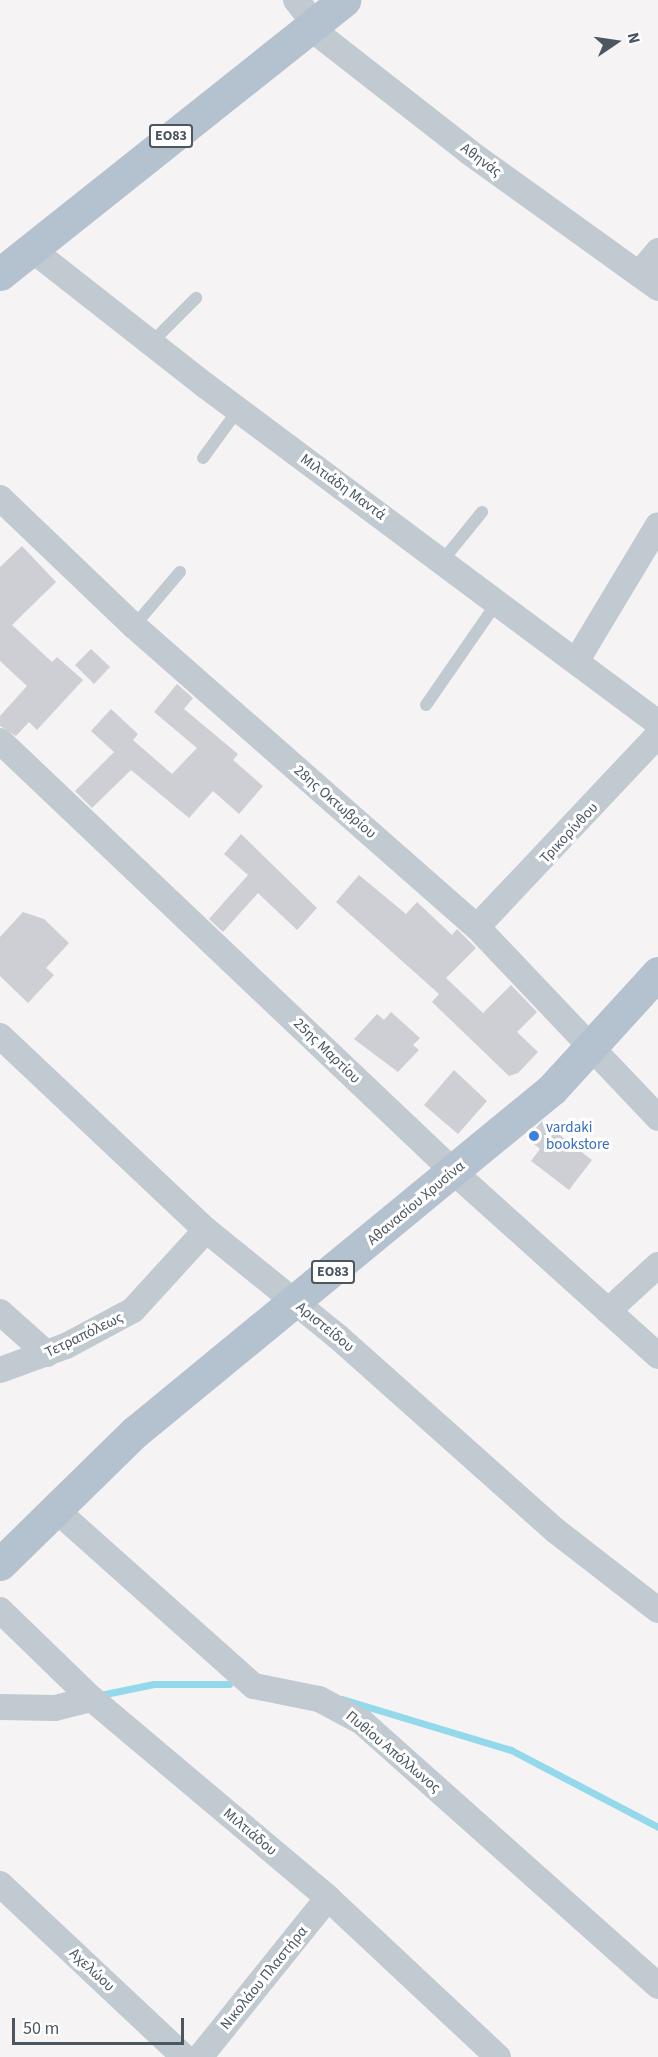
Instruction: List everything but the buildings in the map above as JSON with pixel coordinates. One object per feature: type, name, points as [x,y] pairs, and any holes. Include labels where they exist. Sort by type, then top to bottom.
[{"type":"main road","name":"ΕΟ83","points":[[0,274],[306,16],[344,0]]},
{"type":"main road","name":"Αθανασίου Χρυσίνα","points":[[0,1564],[135,1432],[454,1172],[590,1052],[658,973]]},
{"type":"street","name":"Αθηνάς","points":[[306,16],[469,152],[649,281]]},
{"type":"street","name":"Μιλτιάδη Μαντά","points":[[30,248],[238,410],[443,560],[658,723]]},
{"type":"street","points":[[649,281],[658,251]]},
{"type":"street","name":"28ης Οκτωβρίου","points":[[0,498],[134,626],[477,927],[590,1052],[658,1118]]},
{"type":"street","points":[[577,660],[654,542]]},
{"type":"street","name":"Τρικορίνθου","points":[[477,927],[658,735]]},
{"type":"street","name":"25ης Μαρτίου","points":[[0,741],[454,1172],[658,1356]]},
{"type":"street","name":"Αριστείδου","points":[[0,1036],[206,1230],[295,1302],[556,1531],[658,1610]]},
{"type":"street","name":"Τετραπόλεως","points":[[0,1370],[47,1354],[133,1310],[206,1230]]},
{"type":"street","points":[[608,1311],[658,1265]]},
{"type":"street","points":[[0,1312],[47,1354]]},
{"type":"street","name":"Πυθίου Απόλλωνος","points":[[55,1509],[254,1686],[319,1699],[362,1722],[658,1986]]},
{"type":"street","name":"Μιλτιάδου","points":[[0,1610],[92,1699],[328,1898],[498,2057]]},
{"type":"street","points":[[0,1707],[55,1708],[92,1699]]},
{"type":"street","name":"Αχελώου","points":[[0,1884],[184,2057]]},
{"type":"street","name":"Νικολάου Πλαστήρα","points":[[200,2057],[328,1898]]},
{"type":"lane","points":[[151,343],[196,298]]},
{"type":"lane","points":[[203,458],[238,410]]},
{"type":"lane","points":[[443,560],[482,512]]},
{"type":"lane","points":[[134,626],[180,572]]},
{"type":"lane","points":[[426,705],[498,601]]},
{"type":"waterway","points":[[100,1695],[154,1684],[229,1684]]},
{"type":"waterway","points":[[342,1699],[511,1750],[658,1827]]},
{"type":"place","name":"vardaki bookstore","points":[[534,1136]]}]
